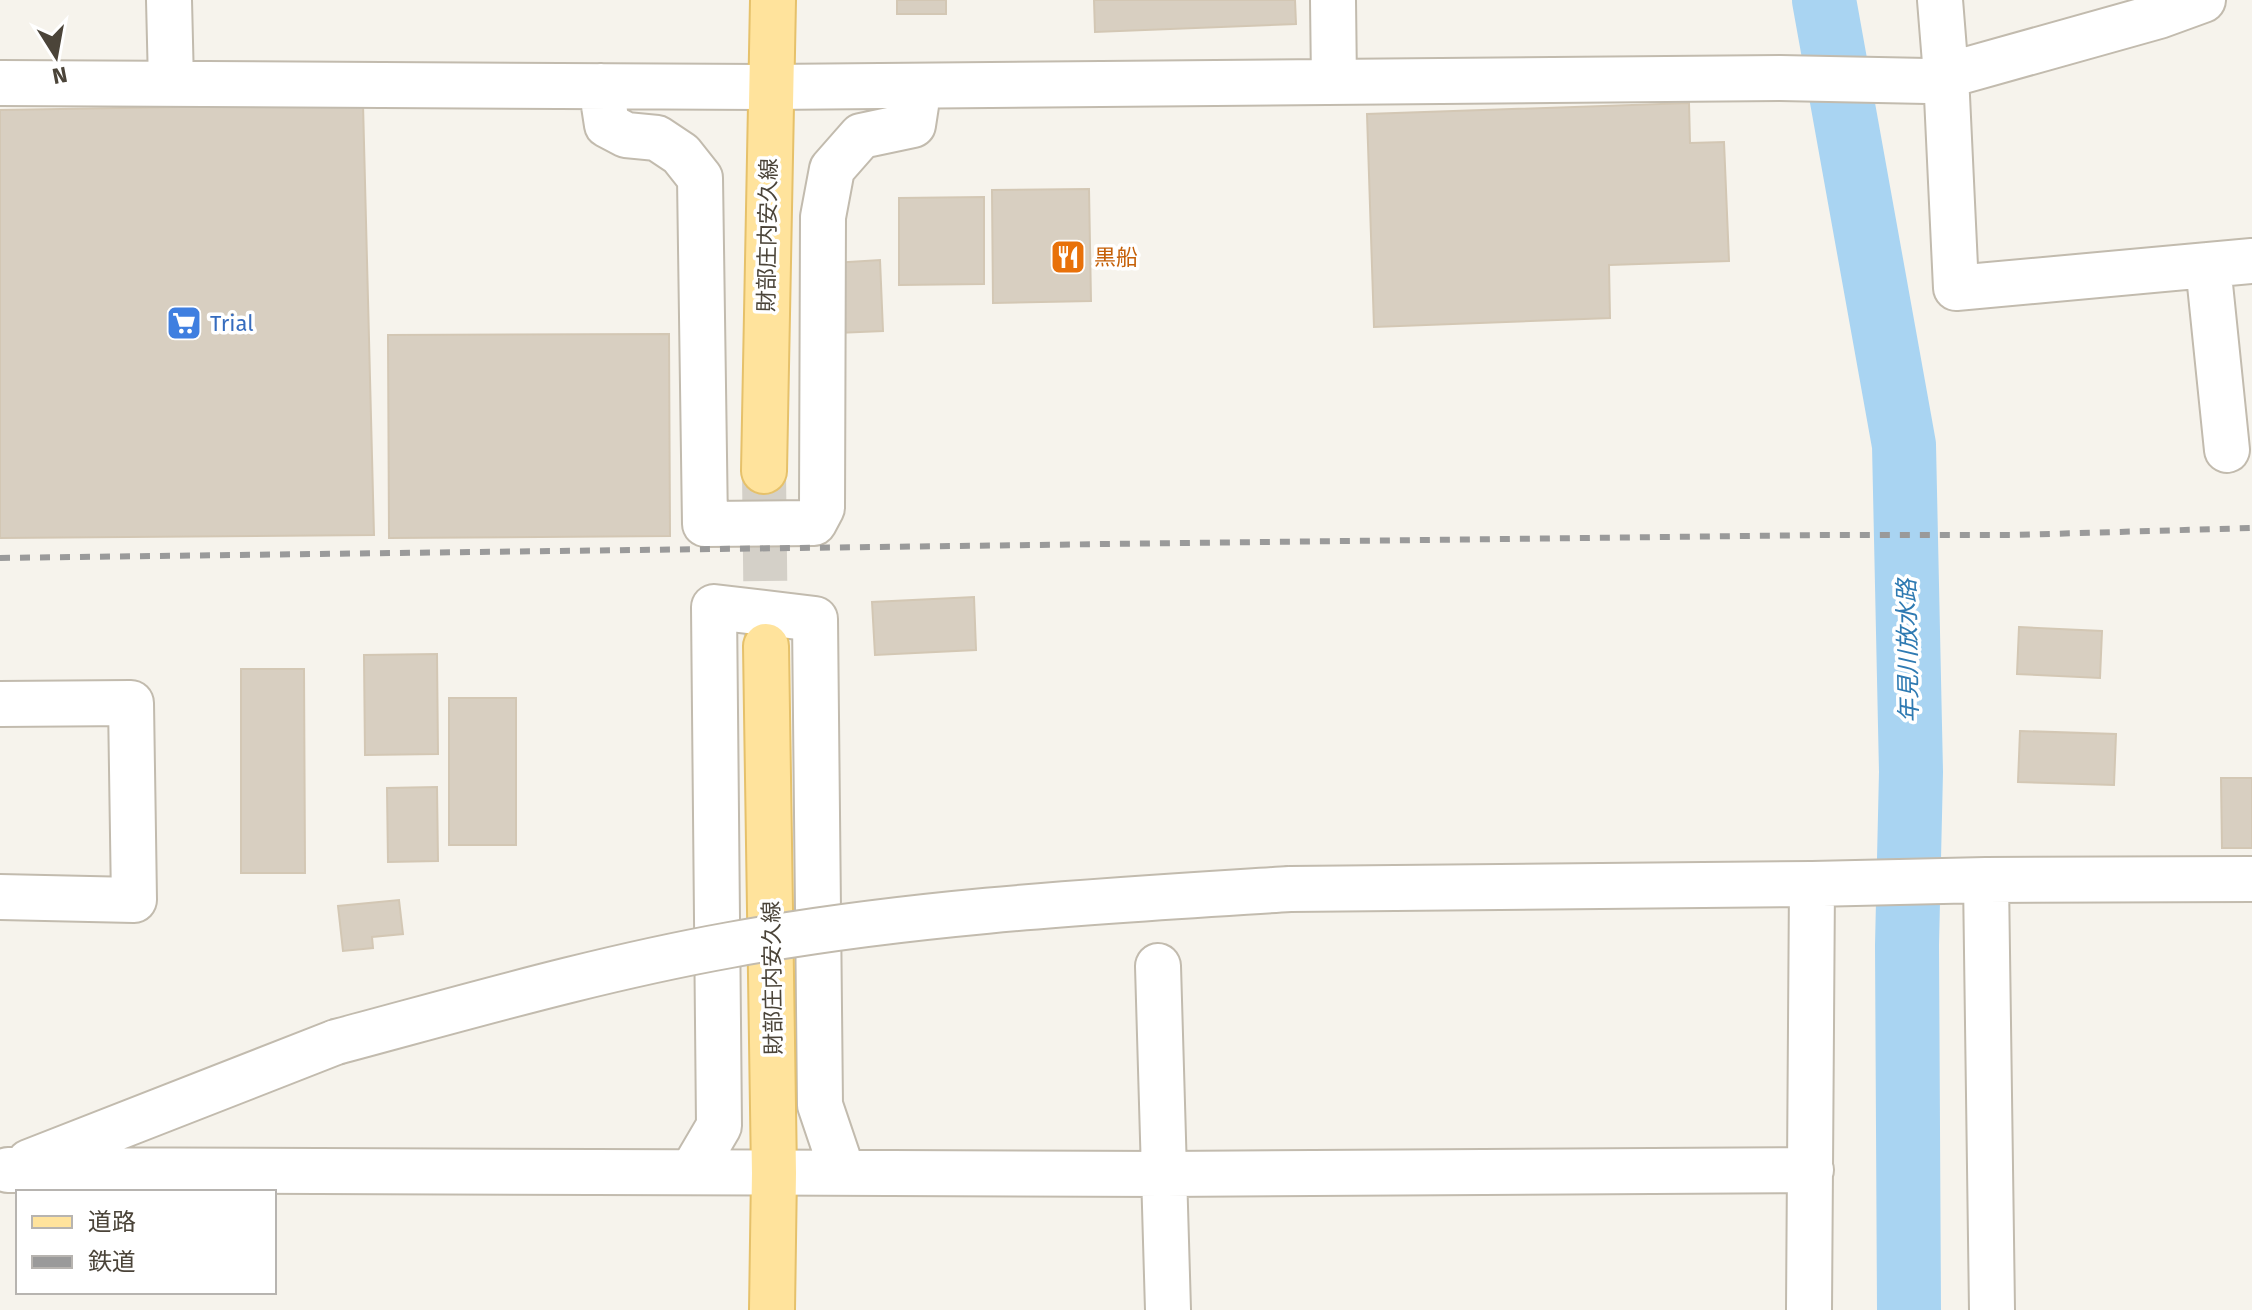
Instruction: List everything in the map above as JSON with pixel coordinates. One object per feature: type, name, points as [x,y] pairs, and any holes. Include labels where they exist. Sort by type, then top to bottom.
[{"type":"main road","name":"財部庄内安久線","points":[[764,471],[773,0]]},
{"type":"main road","name":"財部庄内安久線","points":[[766,646],[774,1173],[772,1310]]},
{"type":"street","points":[[169,0],[171,83]]},
{"type":"street","points":[[1333,0],[1334,82]]},
{"type":"street","points":[[1940,0],[1937,78],[1956,288],[2252,261]]},
{"type":"street","points":[[0,83],[770,87],[1937,78],[2159,16],[2203,0]]},
{"type":"street","points":[[601,86],[607,125],[626,135],[657,138],[681,154],[700,178],[705,524],[814,523],[822,508],[823,217],[832,169],[861,136],[913,125],[919,86]]},
{"type":"street","points":[[2208,265],[2227,450]]},
{"type":"street","points":[[692,1172],[719,1126],[714,607],[815,619],[820,1105],[843,1173]]},
{"type":"street","points":[[0,704],[131,703],[134,900],[0,897]]},
{"type":"street","points":[[4,1172],[336,1042],[612,969],[744,942],[848,926],[1028,906],[1290,889],[2252,879]]},
{"type":"street","points":[[1986,880],[1992,1310]]},
{"type":"street","points":[[1809,1310],[1811,1170],[1826,884]]},
{"type":"street","points":[[1158,966],[1168,1310]]},
{"type":"street","points":[[4,1172],[1165,1174],[1811,1170]]},
{"type":"building","points":[[897,0],[946,0],[946,14],[897,14]]},
{"type":"building","points":[[1094,0],[1295,0],[1296,24],[1095,32]]},
{"type":"building","points":[[1689,103],[1690,143],[1724,142],[1729,261],[1609,265],[1610,318],[1374,327],[1367,114]]},
{"type":"building","name":"Trial","points":[[363,104],[374,535],[0,538],[0,110]]},
{"type":"building","points":[[1089,189],[1091,301],[993,303],[992,190]]},
{"type":"building","points":[[984,197],[984,284],[899,285],[899,198]]},
{"type":"building","points":[[880,260],[883,331],[837,333],[833,263]]},
{"type":"building","points":[[669,334],[670,536],[389,538],[388,335]]},
{"type":"building","points":[[974,597],[976,650],[875,655],[872,602]]},
{"type":"building","points":[[2019,627],[2102,631],[2100,678],[2017,674]]},
{"type":"building","points":[[437,654],[438,754],[365,755],[364,655]]},
{"type":"building","points":[[241,669],[304,669],[305,873],[241,873]]},
{"type":"building","points":[[449,698],[516,698],[516,845],[449,845]]},
{"type":"building","points":[[2020,731],[2116,734],[2114,785],[2018,782]]},
{"type":"building","points":[[2221,778],[2252,778],[2252,848],[2222,848]]},
{"type":"building","points":[[437,787],[438,861],[388,862],[387,788]]},
{"type":"building","points":[[399,900],[403,934],[372,937],[373,948],[343,951],[338,906]]},
{"type":"waterway","name":"年見川放水路","points":[[1824,0],[1904,445],[1911,772],[1907,945],[1909,1310]]},
{"type":"tunnel","points":[[764,471],[766,646]]},
{"type":"railway","points":[[0,558],[2014,535],[2252,528]]},
{"type":"place","name":"黒船","points":[[1068,257]]},
{"type":"place","name":"Trial","points":[[184,323]]}]
